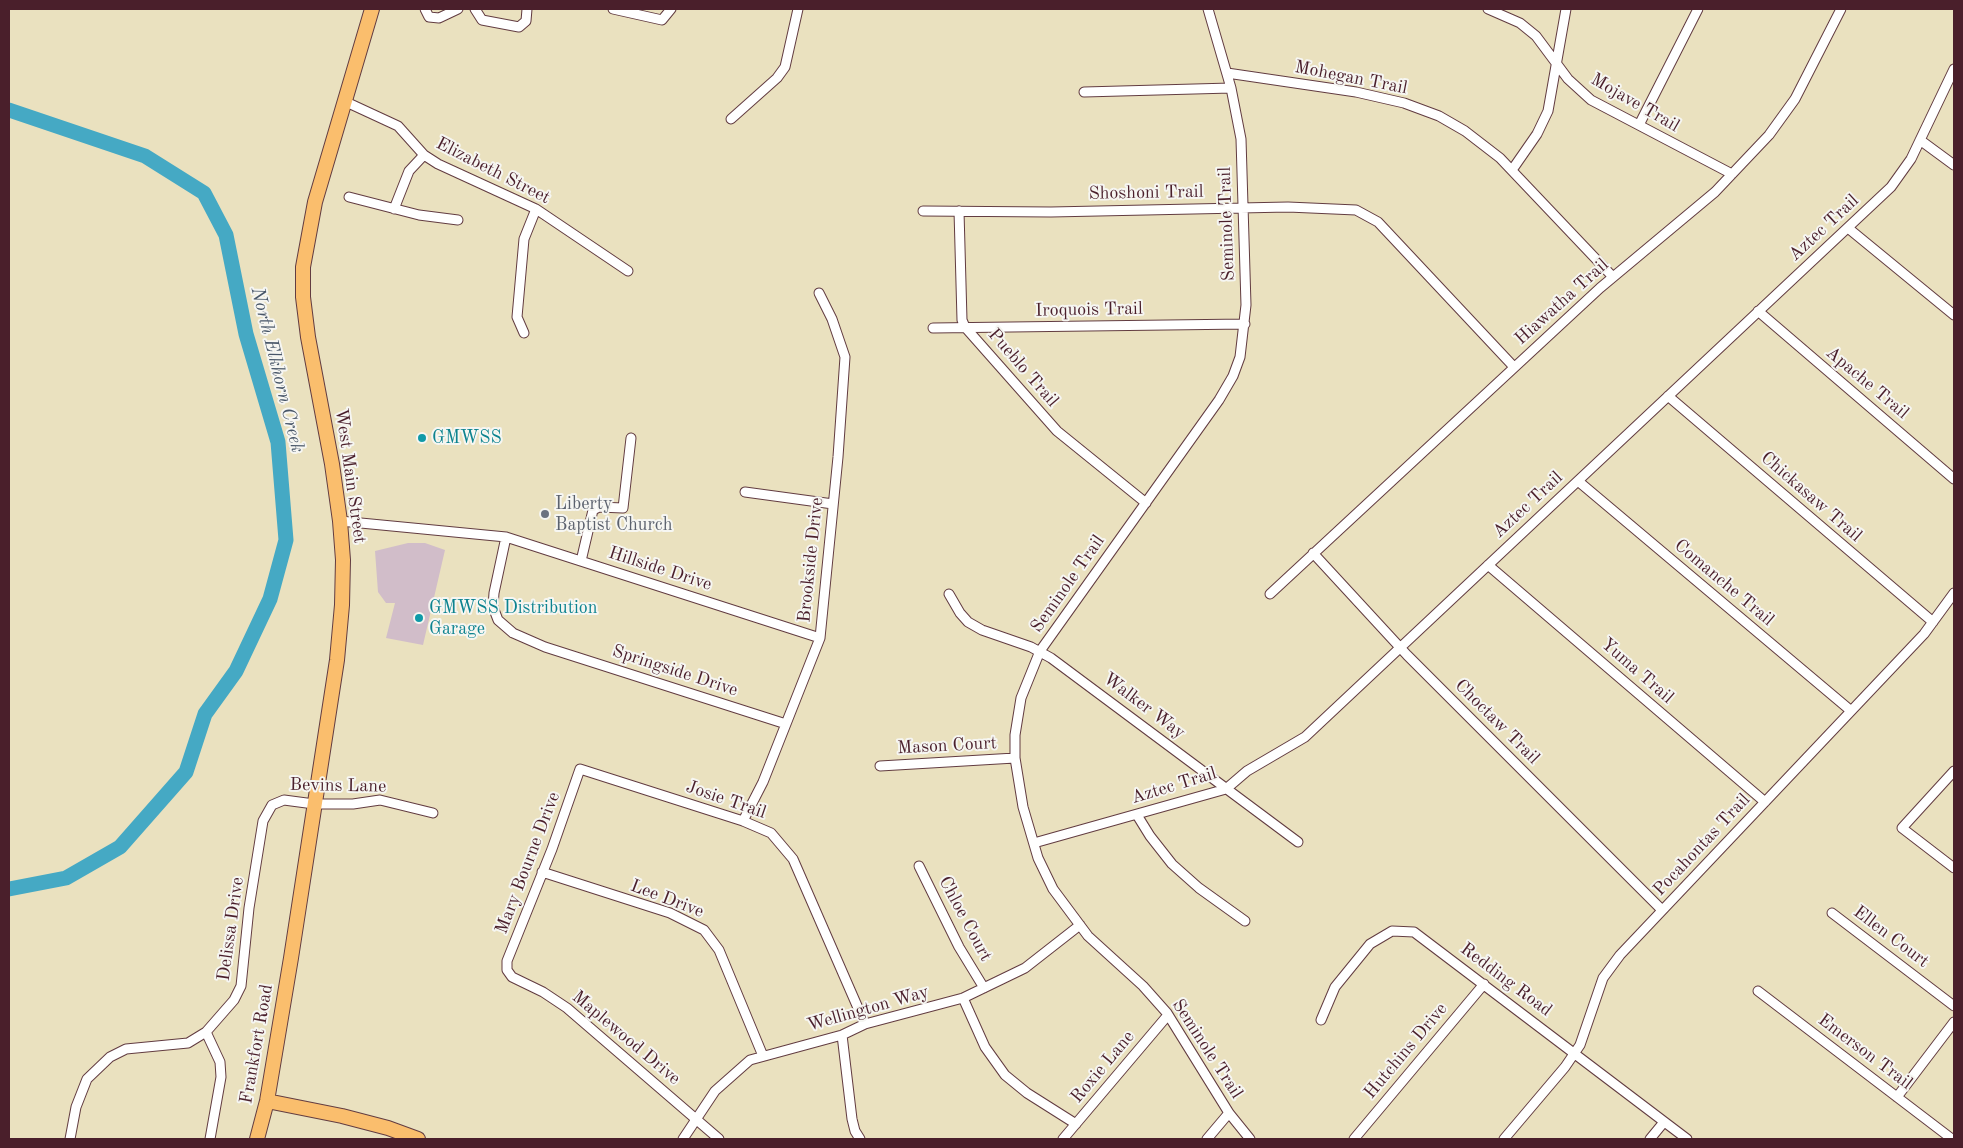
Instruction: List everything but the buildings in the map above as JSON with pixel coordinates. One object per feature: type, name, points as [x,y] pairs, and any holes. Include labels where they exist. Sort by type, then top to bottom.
[{"type":"main road","name":"West Main Street","points":[[292,956],[340,633],[343,567],[340,521],[332,464],[308,337],[302,282],[309,226],[372,9]]},
{"type":"main road","name":"Frankfort Road","points":[[256,1139],[267,1101],[292,956]]},
{"type":"main road","points":[[267,1101],[342,1116],[388,1128],[418,1139]]},
{"type":"street","points":[[425,9],[429,17],[439,18],[458,9]]},
{"type":"street","points":[[475,9],[482,20],[520,27],[526,21],[528,9]]},
{"type":"street","points":[[613,9],[662,20],[670,9]]},
{"type":"street","points":[[731,119],[777,78],[785,68],[798,9]]},
{"type":"street","name":"Seminole Trail","points":[[1208,9],[1231,88],[1241,139],[1244,208],[1245,324],[1240,357],[1233,376],[1219,400],[1040,651],[1021,698],[1015,735],[1015,758],[1023,807],[1034,843],[1053,889],[1088,936],[1143,986],[1168,1015],[1229,1113],[1250,1139]]},
{"type":"street","name":"Mojave Trail","points":[[1488,9],[1520,23],[1536,36],[1568,79],[1591,100],[1732,174]]},
{"type":"street","points":[[1512,170],[1544,121],[1566,9]]},
{"type":"street","points":[[1639,125],[1698,9]]},
{"type":"street","name":"Hiawatha Trail","points":[[1270,594],[1613,277],[1715,192],[1770,135],[1795,99],[1841,9]]},
{"type":"street","name":"Aztec Trail","points":[[1034,843],[1226,789],[1247,771],[1305,737],[1848,228],[1900,175],[1920,140],[1954,69]]},
{"type":"street","name":"Mohegan Trail","points":[[1227,73],[1356,92],[1404,103],[1439,116],[1465,132],[1500,158],[1613,277]]},
{"type":"street","points":[[1084,92],[1231,88]]},
{"type":"street","name":"Elizabeth Street","points":[[344,101],[398,126],[424,155],[449,170],[536,209],[628,271]]},
{"type":"street","points":[[1920,140],[1954,164]]},
{"type":"street","points":[[394,209],[409,171],[424,155]]},
{"type":"street","points":[[349,197],[419,216],[458,220]]},
{"type":"street","name":"Shoshoni Trail","points":[[923,211],[1288,207],[1356,210],[1378,222],[1514,367]]},
{"type":"street","points":[[524,333],[517,317],[524,239],[536,209]]},
{"type":"street","name":"Pueblo Trail","points":[[959,211],[962,320],[966,327],[1057,431],[1146,503]]},
{"type":"street","points":[[1848,228],[1954,315]]},
{"type":"street","name":"Brookside Drive","points":[[743,821],[763,782],[820,638],[845,356],[832,319],[819,293]]},
{"type":"street","name":"Apache Trail","points":[[1758,311],[1954,478]]},
{"type":"street","name":"Iroquois Trail","points":[[933,328],[1245,324]]},
{"type":"street","name":"Chickasaw Trail","points":[[1668,396],[1933,622]]},
{"type":"street","points":[[581,561],[594,510],[599,507],[622,508],[631,438]]},
{"type":"street","name":"Comanche Trail","points":[[1578,481],[1850,710]]},
{"type":"street","points":[[745,492],[833,504]]},
{"type":"street","name":"Hillside Drive","points":[[340,521],[506,537],[820,638]]},
{"type":"street","name":"Springside Drive","points":[[506,537],[494,593],[493,607],[498,620],[513,633],[545,647],[786,724]]},
{"type":"street","name":"Choctaw Trail","points":[[1313,554],[1400,648],[1662,910]]},
{"type":"street","name":"Yuma Trail","points":[[1488,565],[1765,802]]},
{"type":"street","name":"Pocahontas Trail","points":[[1504,1139],[1574,1052],[1586,1032],[1592,1006],[1608,970],[1933,622],[1954,592]]},
{"type":"street","name":"Walker Way","points":[[949,594],[960,613],[975,626],[1040,651],[1298,842]]},
{"type":"street","name":"Mason Court","points":[[880,766],[1015,758]]},
{"type":"street","name":"Josie Trail","points":[[580,769],[743,821],[771,833],[793,859],[865,1024]]},
{"type":"street","name":"Mary Bourne Drive","points":[[507,970],[507,960],[580,769]]},
{"type":"street","points":[[1954,771],[1902,828],[1954,868]]},
{"type":"street","name":"Bevins Lane","points":[[272,805],[284,800],[314,804],[353,804],[380,800],[433,813]]},
{"type":"street","name":"Delissa Drive","points":[[70,1139],[76,1107],[87,1079],[110,1057],[126,1049],[188,1043],[206,1032],[222,1016],[241,986],[249,908],[263,821],[272,805]]},
{"type":"street","points":[[1137,815],[1150,836],[1172,864],[1198,888],[1245,922]]},
{"type":"street","name":"Chloe Court","points":[[919,866],[959,947],[984,988]]},
{"type":"street","name":"Lee Drive","points":[[542,872],[670,913],[704,930],[719,950],[763,1056]]},
{"type":"street","name":"Ellen Court","points":[[1832,913],[1954,1006]]},
{"type":"street","name":"Wellington Way","points":[[683,1139],[715,1091],[742,1065],[763,1056],[842,1035],[865,1024],[963,998],[1025,968],[1080,925]]},
{"type":"street","name":"Redding Road","points":[[1321,1020],[1335,987],[1370,944],[1392,931],[1414,932],[1687,1139]]},
{"type":"street","name":"Maplewood Drive","points":[[507,970],[512,977],[543,992],[567,1008],[719,1139]]},
{"type":"street","name":"Hutchins Drive","points":[[1354,1139],[1484,984]]},
{"type":"street","name":"Emerson Trail","points":[[1758,991],[1952,1139]]},
{"type":"street","points":[[963,998],[985,1047],[1005,1075],[1027,1093],[1076,1124]]},
{"type":"street","name":"Roxie Lane","points":[[1063,1139],[1168,1015]]},
{"type":"street","points":[[1897,1097],[1954,1022]]},
{"type":"street","points":[[206,1032],[220,1062],[221,1077],[210,1139]]},
{"type":"street","points":[[842,1035],[852,1119],[855,1131],[860,1139]]},
{"type":"street","points":[[1207,1139],[1229,1113]]},
{"type":"street","points":[[1650,1139],[1664,1122]]},
{"type":"shaded area","points":[[408,543],[425,543],[445,550],[423,645],[386,638],[395,603],[386,603],[378,592],[375,551]]},
{"type":"waterway","name":"North Elkhorn Creek","points":[[9,110],[145,156],[204,193],[226,235],[246,334],[278,442],[286,540],[270,599],[236,671],[205,714],[186,772],[120,847],[66,878],[9,889]]},
{"type":"place","name":"GMWSS","points":[[422,438]]},
{"type":"place","name":"Liberty Baptist Church","points":[[545,514]]},
{"type":"place","name":"GMWSS Distribution Garage","points":[[419,618]]}]
